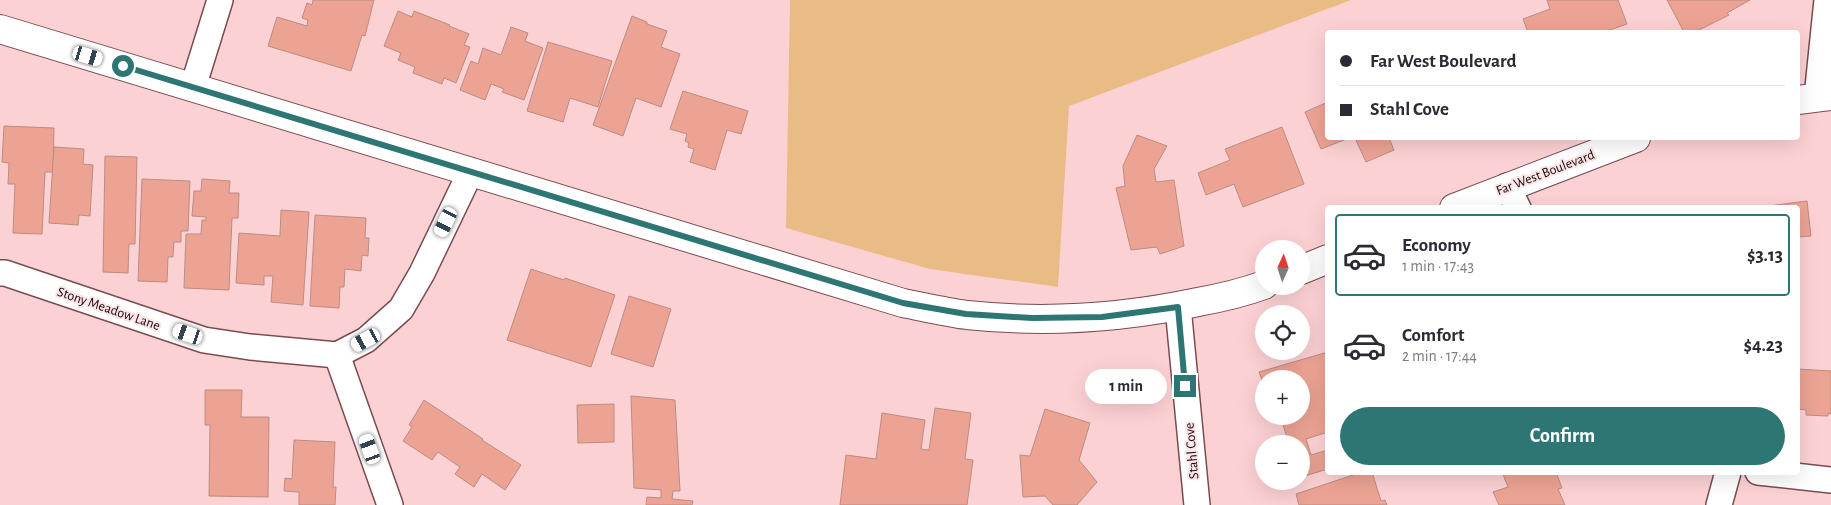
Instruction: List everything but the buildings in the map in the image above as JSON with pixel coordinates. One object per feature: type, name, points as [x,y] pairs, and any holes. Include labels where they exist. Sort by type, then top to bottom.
[{"type":"street","points":[[193,87],[220,0]]},
{"type":"street","points":[[1815,98],[1827,0]]},
{"type":"street","points":[[0,29],[903,303],[966,314],[1032,318],[1102,317],[1178,307],[1255,288]]},
{"type":"street","name":"Far West Boulevard","points":[[1470,205],[1512,197],[1632,140]]},
{"type":"street","points":[[390,505],[337,355],[366,340],[401,309],[422,273],[471,172]]},
{"type":"street","points":[[1310,266],[1325,260]]},
{"type":"street","name":"Stony Meadow Lane","points":[[0,273],[204,340],[250,347],[337,355]]},
{"type":"street","name":"Stahl Cove","points":[[1178,307],[1197,505]]},
{"type":"street","points":[[1719,505],[1727,475]]},
{"type":"street","points":[[1785,475],[1831,480]]},
{"type":"shaded area","points":[[790,0],[1351,0],[1069,106],[1058,287],[930,269],[786,228]]},
{"type":"route","points":[[123,66],[903,303],[966,314],[1032,318],[1102,317],[1178,307],[1185,386]]}]
